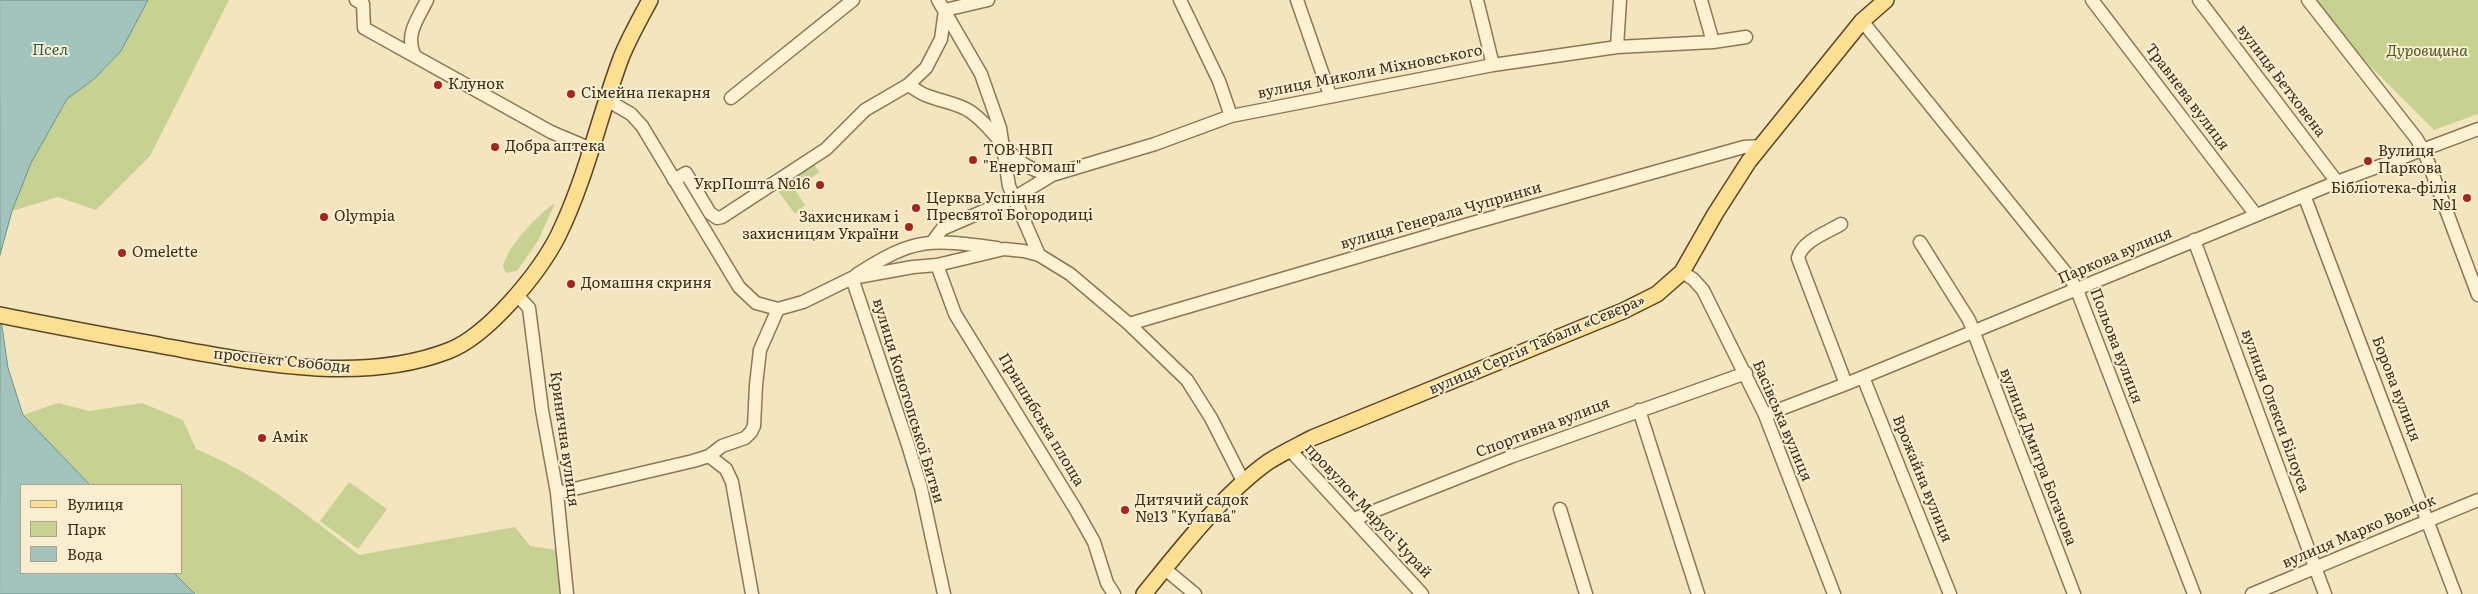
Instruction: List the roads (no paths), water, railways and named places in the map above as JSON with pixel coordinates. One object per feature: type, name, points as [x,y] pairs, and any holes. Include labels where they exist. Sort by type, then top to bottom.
[{"type":"main road","name":"проспект Свободи","points":[[0,315],[247,360],[358,369],[416,361],[449,351],[482,329],[517,295],[542,262],[557,237],[591,149],[621,57],[650,0]]},
{"type":"main road","name":"вулиця Сергія Табали «Сєвєра»","points":[[1144,594],[1244,482],[1267,463],[1289,449],[1642,303],[1666,288],[1682,272],[1732,185],[1862,21],[1886,0]]},
{"type":"street","points":[[356,0],[363,4],[364,28],[414,54],[474,90],[551,132],[591,149]]},
{"type":"street","points":[[414,54],[409,43],[411,34],[427,0]]},
{"type":"street","points":[[731,98],[852,0]]},
{"type":"street","points":[[942,5],[988,0]]},
{"type":"street","points":[[1180,0],[1219,81],[1231,116]]},
{"type":"street","points":[[1297,0],[1330,95]]},
{"type":"street","points":[[1476,0],[1493,65]]},
{"type":"street","points":[[1617,48],[1620,0]]},
{"type":"street","points":[[1701,0],[1713,42]]},
{"type":"street","name":"Травнева вулиця","points":[[2092,0],[2256,215]]},
{"type":"street","name":"вулиця Бетховена","points":[[2199,0],[2337,182]]},
{"type":"street","points":[[2308,0],[2408,124],[2424,151],[2478,295]]},
{"type":"street","points":[[674,180],[686,173],[710,213],[717,218],[826,149],[865,110],[908,84],[926,68],[936,53],[941,39],[942,5]]},
{"type":"street","points":[[942,5],[981,74],[995,110],[1003,146],[1006,174],[1014,198],[1039,255]]},
{"type":"street","name":"Польова вулиця","points":[[1862,21],[2070,278],[2077,290],[2194,594]]},
{"type":"street","name":"вулиця Миколи Міхновського","points":[[933,241],[942,229],[1014,198],[1052,175],[1155,144],[1231,116],[1330,95],[1493,65],[1617,48],[1746,38]]},
{"type":"street","points":[[908,84],[927,96],[967,110],[987,127],[1020,162],[1034,172],[1052,175]]},
{"type":"street","points":[[607,100],[636,119],[739,287],[756,302],[778,309],[803,302],[852,278],[892,252],[907,246],[933,241],[1024,251],[1039,255],[1070,274],[1130,324],[1186,380],[1211,418],[1244,482]]},
{"type":"street","name":"Паркова вулиця","points":[[1765,414],[1846,384],[2304,195],[2478,129]]},
{"type":"street","name":"вулиця Генерала Чупринки","points":[[1130,324],[1469,224],[1744,147],[1762,146]]},
{"type":"street","name":"Борова вулиця","points":[[2304,195],[2456,594]]},
{"type":"street","points":[[1841,224],[1804,245],[1798,258],[1846,384]]},
{"type":"street","name":"вулиця Олекси Білоуса","points":[[2194,240],[2325,594]]},
{"type":"street","name":"вулиця Дмитра Богачова","points":[[1920,242],[1969,320],[2074,594]]},
{"type":"street","points":[[852,278],[913,267],[938,265],[1004,249]]},
{"type":"street","name":"Пришибська площа","points":[[938,265],[955,314],[1076,510],[1094,542],[1106,583],[1114,594]]},
{"type":"street","name":"Басівська вулиця","points":[[1682,272],[1693,279],[1703,290],[1746,373],[1765,414],[1834,594]]},
{"type":"street","name":"вулиця Конотопської Битви","points":[[852,278],[913,462],[944,594]]},
{"type":"street","name":"Кринична вулиця","points":[[517,295],[529,308],[542,410],[557,494],[566,594]]},
{"type":"street","points":[[557,494],[709,456],[722,446],[745,438],[754,426],[760,350],[778,309]]},
{"type":"street","name":"Спортивна вулиця","points":[[1354,519],[1513,456],[1746,373]]},
{"type":"street","name":"Врожайна вулиця","points":[[1863,377],[1950,594]]},
{"type":"street","points":[[1639,410],[1698,594]]},
{"type":"street","name":"провулок Марусі Чурай","points":[[1289,449],[1422,594]]},
{"type":"street","points":[[709,456],[726,469],[732,482],[752,594]]},
{"type":"street","name":"вулиця Марко Вовчок","points":[[2252,594],[2478,500]]},
{"type":"street","points":[[1560,509],[1586,594]]},
{"type":"street","points":[[1165,569],[1195,594]]},
{"type":"water","name":"Псел","points":[[0,0],[148,0],[121,51],[94,79],[67,99],[31,163],[12,211],[0,255]]},
{"type":"water","points":[[0,313],[8,368],[23,415],[89,484],[20,484],[20,574],[175,574],[195,594],[0,594]]},
{"type":"place","name":"Клунок","points":[[438,85]]},
{"type":"place","name":"Сімейна пекарня","points":[[571,94]]},
{"type":"place","name":"Добра аптека","points":[[495,147]]},
{"type":"place","name":"ТОВ НВП \"Енергомаш\"","points":[[973,160]]},
{"type":"place","name":"Вулиця Паркова","points":[[2368,161]]},
{"type":"place","name":"УкрПошта №16","points":[[820,185]]},
{"type":"place","name":"Бібліотека-філія №1","points":[[2467,198]]},
{"type":"place","name":"Церква Успіння Пресвятої Богородиці","points":[[916,208]]},
{"type":"place","name":"Olympia","points":[[324,217]]},
{"type":"place","name":"Захисникам і захисницям України","points":[[909,227]]},
{"type":"place","name":"Omelette","points":[[122,253]]},
{"type":"place","name":"Домашня скриня","points":[[571,284]]},
{"type":"place","name":"Амік","points":[[262,438]]},
{"type":"place","name":"Дитячий садок №13 \"Купава\"","points":[[1125,510]]},
{"type":"park label","name":"Дуровщина","points":[[2427,52]]}]
